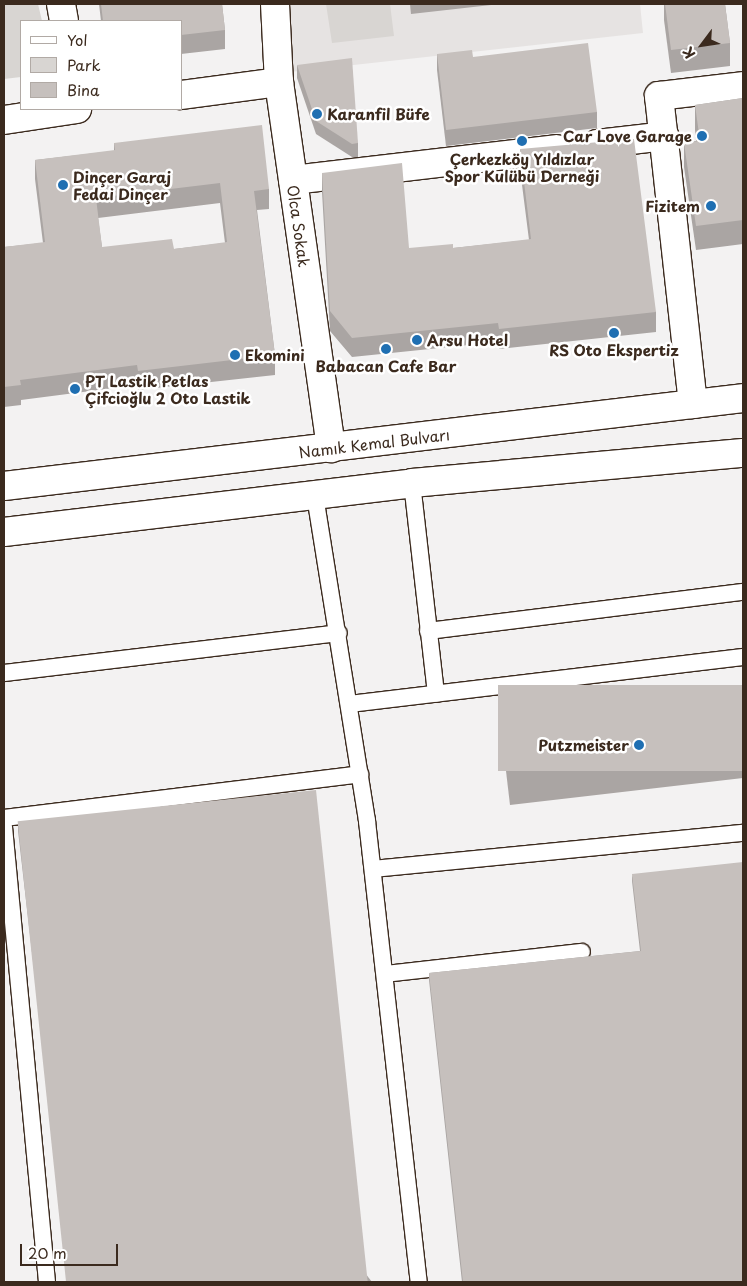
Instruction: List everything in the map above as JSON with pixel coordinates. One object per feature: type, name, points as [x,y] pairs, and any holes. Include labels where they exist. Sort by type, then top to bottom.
[{"type":"main road","points":[[61,4],[64,20]]},
{"type":"main road","name":"Olca Sokak","points":[[275,4],[279,82],[331,448]]},
{"type":"main road","points":[[182,95],[279,82]]},
{"type":"main road","points":[[693,404],[659,96],[743,86]]},
{"type":"main road","points":[[4,120],[70,110]]},
{"type":"main road","points":[[292,180],[664,136]]},
{"type":"main road","name":"Namık Kemal Bulvarı","points":[[4,486],[743,398]]},
{"type":"main road","points":[[4,532],[412,483],[743,453]]},
{"type":"lane","points":[[412,483],[436,694]]},
{"type":"lane","points":[[315,496],[339,633],[360,774],[419,1282]]},
{"type":"lane","points":[[428,631],[743,592]]},
{"type":"lane","points":[[4,672],[339,633]]},
{"type":"lane","points":[[349,704],[743,657]]},
{"type":"lane","points":[[4,818],[360,774]]},
{"type":"lane","points":[[4,827],[47,1282]]},
{"type":"lane","points":[[372,869],[743,833]]},
{"type":"lane","points":[[384,974],[582,952]]},
{"type":"shaded area","points":[[286,4],[640,4],[643,33],[290,72]]},
{"type":"green space","points":[[4,4],[38,4],[42,20],[20,20],[20,77],[4,79]]},
{"type":"green space","points":[[326,4],[390,4],[394,36],[332,43]]},
{"type":"building","points":[[101,4],[222,4],[225,30],[182,35],[182,20],[103,20]]},
{"type":"building","points":[[665,4],[725,4],[730,43],[671,50]]},
{"type":"building","points":[[588,43],[597,112],[446,130],[437,54],[472,50],[473,57]]},
{"type":"building","points":[[352,58],[358,143],[352,144],[316,121],[297,65]]},
{"type":"building","points":[[743,98],[743,220],[696,226],[684,143],[700,141],[695,105]]},
{"type":"building","points":[[262,125],[269,189],[254,191],[275,355],[138,371],[137,365],[20,380],[21,385],[4,387],[4,247],[45,242],[35,160],[115,150],[114,143]],"holes":[[[220,183],[227,242],[174,249],[172,239],[102,247],[96,198]]]},
{"type":"building","points":[[634,139],[656,312],[499,329],[498,323],[352,338],[330,311],[322,173],[402,163],[409,248],[453,244],[453,248],[531,239],[520,149]]},
{"type":"building","points":[[498,685],[743,685],[743,771],[498,771]]},
{"type":"building","points":[[316,790],[368,1282],[66,1282],[18,821]]},
{"type":"building","points":[[743,862],[743,1282],[463,1282],[429,973],[641,951],[632,874]]},
{"type":"place","name":"Karanfil Büfe","points":[[317,114]]},
{"type":"place","name":"Car Love Garage","points":[[702,136]]},
{"type":"place","name":"Çerkezköy Yıldızlar Spor Kulübü Derneği","points":[[522,141]]},
{"type":"place","name":"Dinçer Garaj Fedai Dinçer","points":[[63,185]]},
{"type":"place","name":"Fizitem","points":[[711,206]]},
{"type":"place","name":"RS Oto Ekspertiz","points":[[614,333]]},
{"type":"place","name":"Arsu Hotel","points":[[417,340]]},
{"type":"place","name":"Babacan Cafe Bar","points":[[386,349]]},
{"type":"place","name":"Ekomini","points":[[235,355]]},
{"type":"place","name":"PT Lastik Petlas Çifcioğlu 2 Oto Lastik","points":[[75,389]]},
{"type":"place","name":"Putzmeister","points":[[639,745]]}]
